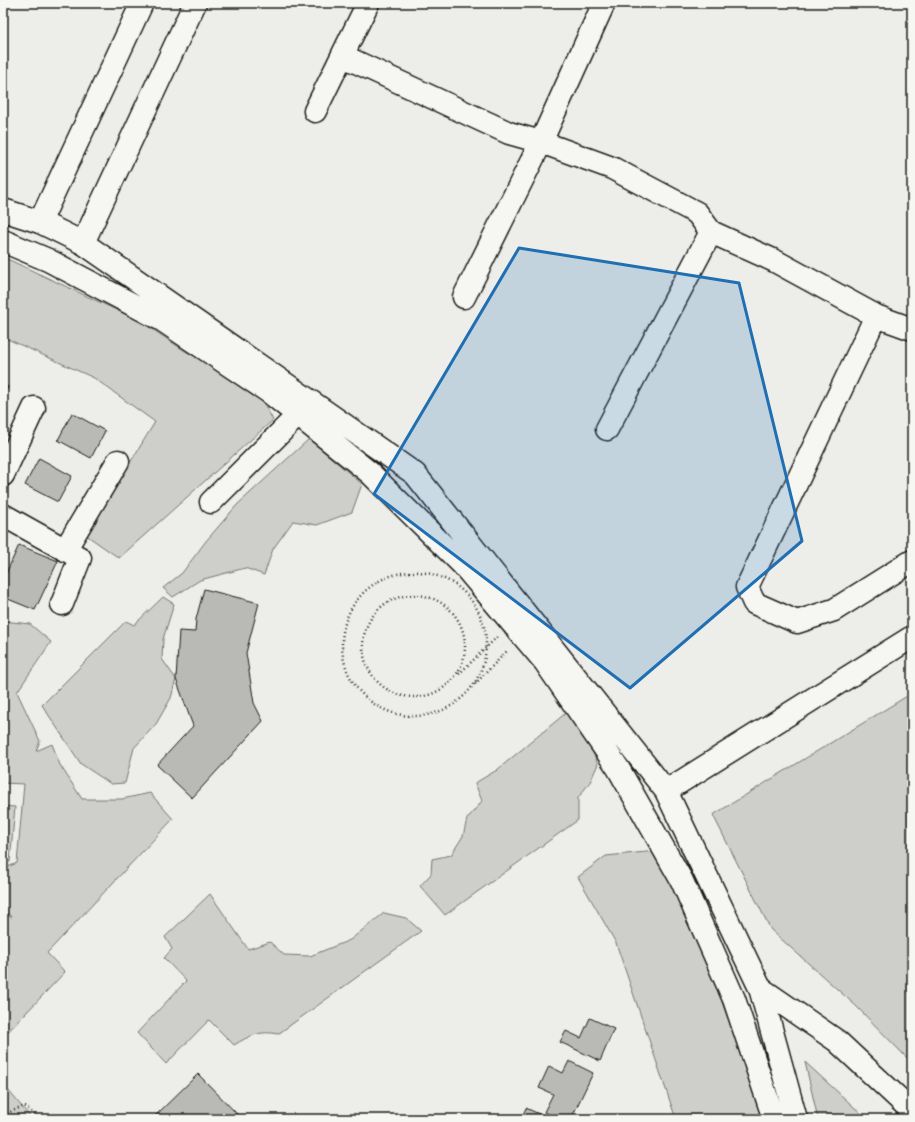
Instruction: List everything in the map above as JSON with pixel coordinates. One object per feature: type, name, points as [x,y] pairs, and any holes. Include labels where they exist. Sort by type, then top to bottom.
[{"type":"street","points":[[40,222],[142,3]]},
{"type":"street","points":[[83,243],[195,3]]},
{"type":"street","points":[[315,111],[368,3]]},
{"type":"street","points":[[464,297],[541,142],[604,3]]},
{"type":"street","points":[[343,56],[509,133],[541,142],[612,168],[697,214],[711,232],[776,261],[876,316],[912,329]]},
{"type":"street","points":[[3,210],[40,222],[83,243],[415,474],[666,791],[760,988],[796,1119]]},
{"type":"street","points":[[607,429],[711,232]]},
{"type":"street","points":[[3,241],[48,260],[162,320],[269,392],[370,473],[462,564],[545,662],[618,768],[682,881],[734,1000],[774,1119]]},
{"type":"street","points":[[876,316],[747,587],[754,603],[797,622],[834,610],[912,561]]},
{"type":"street","points":[[3,475],[34,408]]},
{"type":"street","points":[[211,502],[298,416]]},
{"type":"street","points":[[65,550],[118,461]]},
{"type":"street","points":[[3,515],[80,558],[62,604]]},
{"type":"street","points":[[666,791],[912,638]]},
{"type":"street","points":[[760,988],[838,1042],[912,1111]]},
{"type":"path","points":[[473,686],[482,668],[486,649],[484,628],[472,602],[463,591],[445,579],[425,573],[404,573],[383,579],[365,591],[352,607],[344,627],[342,648],[346,668],[354,685],[368,700],[385,711],[404,716],[424,716],[442,711],[459,700],[473,686],[516,628]]},
{"type":"path","points":[[457,675],[464,661],[466,644],[463,628],[455,614],[444,603],[428,596],[412,594],[396,597],[382,605],[371,617],[364,634],[363,652],[368,669],[378,683],[388,690],[410,698],[428,696],[444,688],[486,649],[516,628]]},
{"type":"path","points":[[3,1115],[24,1106],[40,1119]]},
{"type":"highlighted area","points":[[519,248],[739,283],[802,541],[630,688],[374,494]]},
{"type":"shaded area","points":[[3,257],[140,321],[185,351],[226,373],[263,402],[273,420],[119,558],[86,535],[155,422],[94,378],[3,337]]},
{"type":"shaded area","points":[[309,439],[362,484],[352,512],[317,525],[293,521],[273,549],[264,575],[245,568],[200,580],[173,597],[163,588],[182,573],[206,541],[237,505]]},
{"type":"shaded area","points":[[163,597],[174,604],[163,639],[162,659],[176,679],[171,698],[156,724],[134,748],[125,783],[111,784],[81,764],[42,705],[126,621],[134,625]]},
{"type":"shaded area","points":[[3,621],[30,624],[51,642],[17,692],[40,741],[36,751],[52,744],[60,765],[82,799],[122,799],[150,793],[173,819],[47,953],[65,972],[3,1037],[3,915],[12,917],[3,911],[3,869],[17,863],[24,784],[3,783]]},
{"type":"shaded area","points":[[912,693],[912,1063],[856,1006],[771,930],[713,815]]},
{"type":"shaded area","points":[[567,712],[588,742],[598,764],[590,782],[578,798],[578,820],[445,915],[420,886],[431,874],[432,859],[451,855],[463,836],[467,819],[482,801],[475,783],[497,770]]},
{"type":"shaded area","points":[[3,806],[15,807],[10,862],[3,862]]},
{"type":"shaded area","points":[[656,851],[719,994],[747,1070],[762,1119],[676,1119],[616,943],[578,877],[606,856]]},
{"type":"shaded area","points":[[210,894],[248,949],[270,942],[284,955],[310,956],[350,940],[384,913],[406,918],[421,931],[278,1034],[260,1033],[234,1045],[209,1020],[166,1064],[137,1033],[186,981],[164,958],[172,949],[165,937]]},
{"type":"shaded area","points":[[805,1062],[867,1119],[818,1119]]},
{"type":"shaded area","points":[[3,1084],[32,1119],[3,1119]]},
{"type":"building","points":[[3,384],[8,387],[3,397]]},
{"type":"building","points":[[72,413],[105,431],[91,458],[58,440]]},
{"type":"building","points":[[39,458],[72,476],[58,502],[25,485]]},
{"type":"building","points":[[19,545],[58,561],[35,610],[3,597],[3,580]]},
{"type":"building","points":[[204,589],[259,603],[246,653],[254,703],[263,721],[192,798],[157,765],[193,726],[176,679],[179,631],[195,632],[196,619]]},
{"type":"building","points":[[590,1018],[614,1029],[600,1061],[560,1042],[566,1031],[581,1038]]},
{"type":"building","points":[[569,1061],[593,1073],[571,1119],[558,1119],[544,1112],[553,1094],[539,1088],[549,1066],[563,1073]]},
{"type":"building","points":[[198,1074],[242,1119],[152,1119]]},
{"type":"building","points":[[526,1108],[541,1115],[550,1119],[521,1119]]}]
